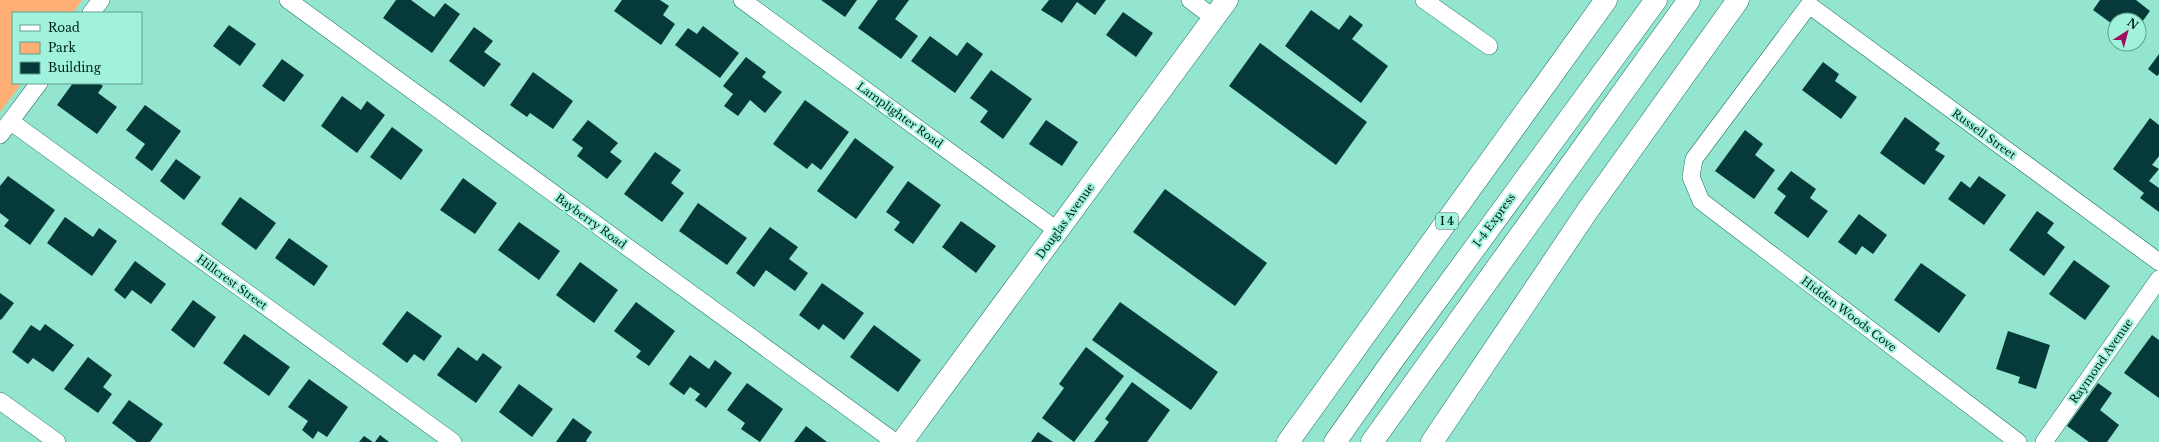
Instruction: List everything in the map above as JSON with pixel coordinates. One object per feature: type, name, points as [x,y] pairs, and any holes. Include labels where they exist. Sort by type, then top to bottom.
[{"type":"main road","name":"Douglas Avenue","points":[[902,442],[1227,0]]},
{"type":"main road","name":"I 4","points":[[1288,442],[1606,0]]},
{"type":"main road","name":"I-4 Express","points":[[1335,442],[1404,344],[1656,0]]},
{"type":"main road","points":[[1372,442],[1689,0]]},
{"type":"main road","points":[[1432,442],[1588,210],[1738,0]]},
{"type":"street","points":[[92,12],[101,0]]},
{"type":"street","name":"Bayberry Road","points":[[288,0],[895,442]]},
{"type":"street","name":"Lamplighter Road","points":[[742,0],[1058,230]]},
{"type":"street","points":[[1190,0],[1214,18]]},
{"type":"street","points":[[1424,0],[1489,46]]},
{"type":"street","name":"Russell Street","points":[[1691,177],[1694,158],[1809,5],[2159,262]]},
{"type":"street","points":[[0,135],[38,84]]},
{"type":"street","name":"Hillcrest Street","points":[[10,121],[453,442]]},
{"type":"street","name":"Hidden Woods Cove","points":[[1691,177],[1700,201],[2018,442]]},
{"type":"street","name":"Raymond Avenue","points":[[2044,442],[2159,279]]},
{"type":"street","points":[[0,401],[57,442]]},
{"type":"green space","points":[[0,0],[82,0],[74,12],[12,12],[12,84],[21,84],[0,112]]},
{"type":"building","points":[[396,0],[411,0],[434,17],[445,3],[460,14],[432,53],[383,18]]},
{"type":"building","points":[[622,0],[660,0],[669,6],[663,15],[675,24],[661,45],[614,11]]},
{"type":"building","points":[[821,0],[857,0],[845,17]]},
{"type":"building","points":[[878,0],[909,0],[895,19],[918,36],[901,59],[858,28]]},
{"type":"building","points":[[1049,0],[1106,0],[1095,15],[1077,2],[1062,23],[1041,10]]},
{"type":"building","points":[[2100,0],[2136,0],[2150,11],[2147,15],[2147,12],[2107,12],[2107,20],[2093,10]]},
{"type":"building","points":[[1311,10],[1339,30],[1350,15],[1363,25],[1352,39],[1388,66],[1361,103],[1285,46]]},
{"type":"building","points":[[1123,12],[1153,33],[1136,57],[1106,35]]},
{"type":"building","points":[[229,25],[256,44],[240,66],[213,46]]},
{"type":"building","points":[[703,26],[739,53],[720,78],[675,45],[688,28],[697,34]]},
{"type":"building","points":[[474,27],[493,41],[484,52],[501,64],[484,87],[449,61]]},
{"type":"building","points":[[930,36],[957,56],[967,42],[983,54],[955,93],[911,61]]},
{"type":"building","points":[[1260,43],[1367,122],[1336,165],[1229,86]]},
{"type":"building","points":[[2159,54],[2159,74],[2157,76],[2148,69]]},
{"type":"building","points":[[746,57],[766,72],[762,77],[782,92],[765,113],[750,100],[738,116],[724,106],[733,94],[723,86]]},
{"type":"building","points":[[282,59],[304,75],[284,102],[262,86]]},
{"type":"building","points":[[1823,62],[1839,74],[1835,81],[1857,97],[1841,119],[1802,90]]},
{"type":"building","points":[[991,70],[1032,99],[1003,139],[980,122],[988,111],[970,98]]},
{"type":"building","points":[[533,72],[573,101],[553,129],[530,113],[527,117],[510,105]]},
{"type":"building","points":[[72,84],[100,84],[103,86],[98,93],[117,107],[97,134],[57,105]]},
{"type":"building","points":[[342,96],[361,110],[367,101],[385,115],[357,153],[321,126]]},
{"type":"building","points":[[805,100],[849,132],[821,170],[812,163],[807,169],[773,144]]},
{"type":"building","points":[[145,105],[181,131],[152,171],[135,158],[145,144],[126,130]]},
{"type":"building","points":[[1905,117],[1940,143],[1935,150],[1945,156],[1924,185],[1880,153]]},
{"type":"building","points":[[2150,118],[2159,125],[2159,156],[2152,165],[2159,169],[2149,181],[2159,188],[2159,212],[2140,198],[2144,193],[2113,169]]},
{"type":"building","points":[[588,120],[618,143],[610,152],[622,161],[607,179],[577,156],[583,148],[572,140]]},
{"type":"building","points":[[1046,120],[1078,142],[1062,166],[1029,144]]},
{"type":"building","points":[[392,127],[423,150],[401,180],[370,157]]},
{"type":"building","points":[[1745,130],[1763,144],[1755,155],[1775,170],[1754,199],[1715,171]]},
{"type":"building","points":[[855,138],[894,167],[856,219],[817,191]]},
{"type":"building","points":[[655,152],[681,170],[671,183],[684,193],[662,222],[624,194]]},
{"type":"building","points":[[176,159],[201,177],[184,200],[160,181]]},
{"type":"building","points":[[1791,171],[1816,189],[1810,198],[1828,211],[1808,238],[1774,213],[1786,196],[1777,189]]},
{"type":"building","points":[[8,176],[55,210],[30,245],[4,226],[9,220],[0,213],[0,186]]},
{"type":"building","points":[[1979,176],[2006,195],[1984,225],[1948,199],[1961,181],[1970,188]]},
{"type":"building","points":[[463,178],[497,203],[475,234],[440,210]]},
{"type":"building","points":[[908,181],[941,205],[913,244],[894,230],[900,222],[886,212]]},
{"type":"building","points":[[1165,189],[1267,263],[1235,306],[1133,232]]},
{"type":"building","points":[[240,197],[276,223],[256,250],[221,224]]},
{"type":"building","points":[[698,203],[747,238],[727,265],[679,231]]},
{"type":"building","points":[[2037,211],[2054,223],[2047,233],[2065,247],[2044,276],[2009,250]]},
{"type":"building","points":[[1859,214],[1887,235],[1873,254],[1862,246],[1856,255],[1838,242]]},
{"type":"building","points":[[65,217],[93,237],[99,228],[117,241],[92,276],[47,243]]},
{"type":"building","points":[[961,221],[996,246],[976,273],[942,247]]},
{"type":"building","points":[[519,222],[560,251],[539,280],[498,250]]},
{"type":"building","points":[[770,227],[798,247],[789,259],[808,273],[795,291],[766,270],[754,287],[736,273]]},
{"type":"building","points":[[289,238],[328,266],[314,286],[275,258]]},
{"type":"building","points":[[2074,260],[2110,286],[2085,320],[2049,294]]},
{"type":"building","points":[[135,261],[166,284],[151,304],[132,290],[125,299],[114,290]]},
{"type":"building","points":[[580,262],[618,290],[594,323],[556,295]]},
{"type":"building","points":[[1921,263],[1966,295],[1939,333],[1894,300]]},
{"type":"building","points":[[822,283],[864,313],[844,340],[823,324],[819,330],[799,315]]},
{"type":"building","points":[[0,293],[14,303],[1,320],[0,319]]},
{"type":"building","points":[[193,300],[216,317],[194,348],[171,330]]},
{"type":"building","points":[[636,302],[675,331],[649,366],[636,357],[641,351],[614,331]]},
{"type":"building","points":[[1120,302],[1218,372],[1191,410],[1092,340]]},
{"type":"building","points":[[407,311],[442,336],[424,361],[414,354],[407,363],[382,344]]},
{"type":"building","points":[[45,324],[74,345],[53,372],[33,358],[28,364],[12,352],[31,325],[40,331]]},
{"type":"building","points":[[874,325],[921,360],[898,392],[850,357]]},
{"type":"building","points":[[2008,331],[2050,345],[2036,389],[2018,383],[2020,377],[1996,369]]},
{"type":"building","points":[[244,334],[290,367],[269,396],[223,363]]},
{"type":"building","points":[[2152,335],[2159,340],[2159,398],[2124,373]]},
{"type":"building","points":[[458,347],[477,361],[483,353],[502,367],[476,403],[437,375]]},
{"type":"building","points":[[1086,347],[1124,376],[1074,442],[1042,418],[1064,388],[1059,384]]},
{"type":"building","points":[[690,355],[709,369],[715,360],[732,373],[706,408],[695,400],[700,394],[690,387],[684,395],[669,384]]},
{"type":"building","points":[[88,357],[112,375],[103,387],[112,394],[98,413],[64,389]]},
{"type":"building","points":[[309,379],[348,407],[327,437],[318,431],[313,439],[302,430],[308,421],[288,407]]},
{"type":"building","points":[[1132,382],[1170,410],[1147,442],[1094,442],[1109,422],[1105,419]]},
{"type":"building","points":[[747,383],[783,409],[760,442],[741,429],[745,423],[727,410]]},
{"type":"building","points":[[2098,383],[2112,393],[2100,410],[2119,425],[2107,442],[2089,442],[2067,426]]},
{"type":"building","points":[[519,384],[553,409],[532,437],[499,412]]},
{"type":"building","points":[[129,400],[163,424],[150,442],[137,442],[112,423]]},
{"type":"building","points":[[573,418],[592,432],[586,441],[587,442],[556,442]]},
{"type":"building","points":[[806,426],[827,442],[794,442]]},
{"type":"building","points":[[1038,432],[1053,442],[1031,442]]},
{"type":"building","points":[[380,435],[389,442],[375,442]]},
{"type":"building","points":[[364,436],[373,442],[359,442]]}]
